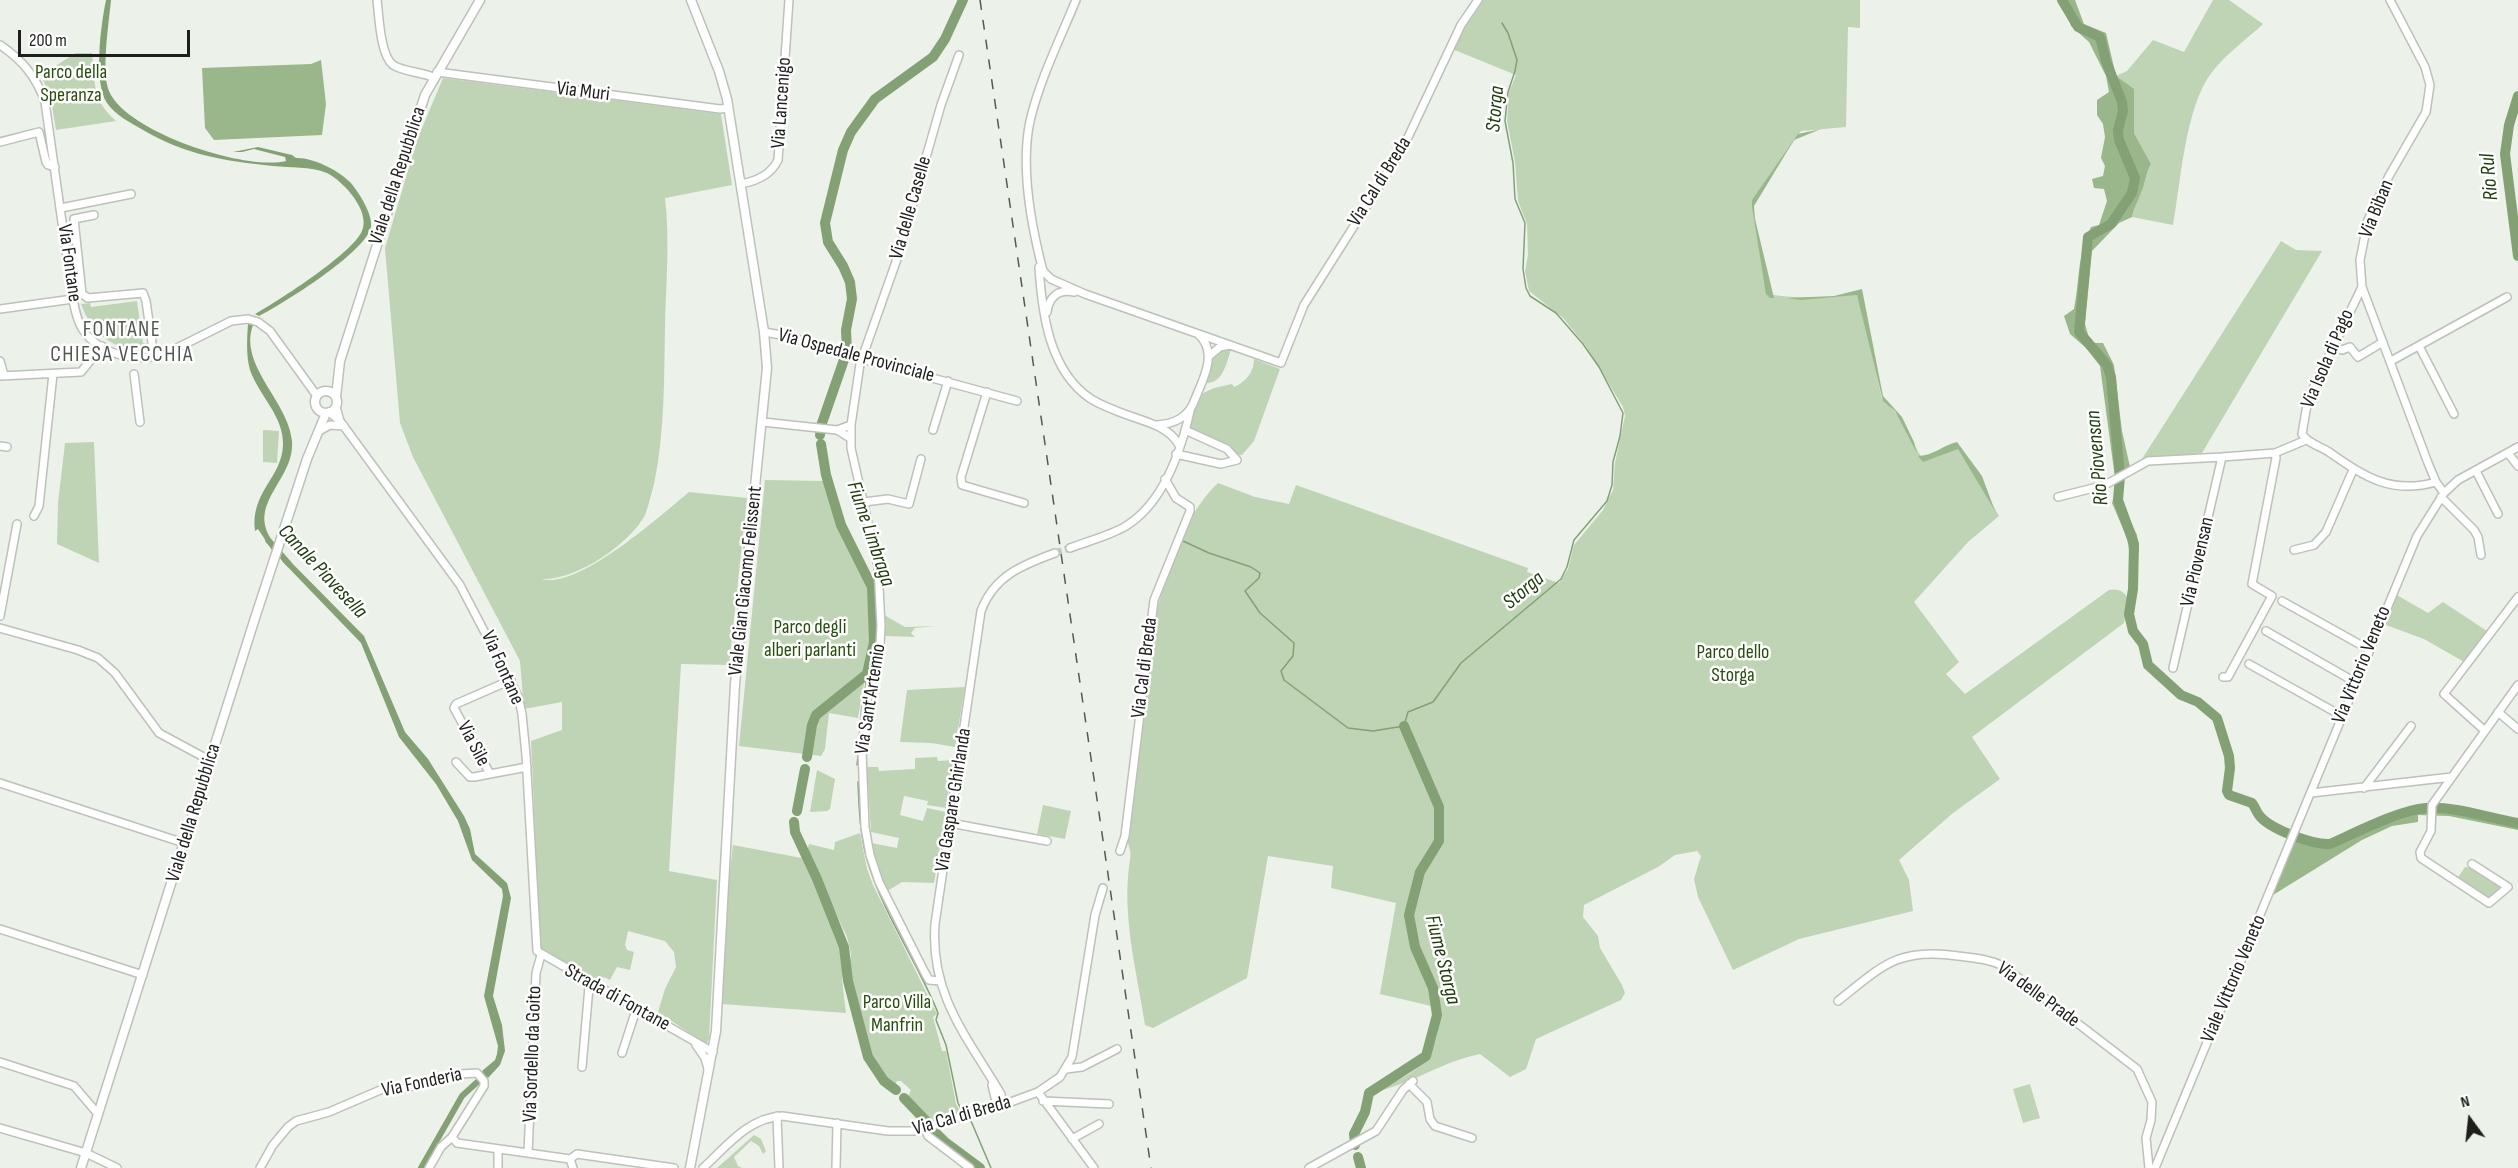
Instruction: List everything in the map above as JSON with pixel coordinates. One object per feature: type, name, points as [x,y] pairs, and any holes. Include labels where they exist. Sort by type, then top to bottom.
[{"type":"main road","name":"Viale della Repubblica","points":[[81,1168],[275,558],[308,459],[327,410],[336,397],[340,362],[409,138],[424,95],[480,0]]},
{"type":"main road","name":"Viale Gian Giacomo Felissent","points":[[690,1168],[717,1024],[735,684],[767,368],[765,332],[729,108],[719,71],[691,0]]},
{"type":"main road","name":"Viale della Repubblica","points":[[327,410],[315,404],[340,362]]},
{"type":"main road","points":[[322,393],[336,397]]},
{"type":"main road","name":"Viale della Repubblica","points":[[308,459],[327,410]]},
{"type":"street","name":"Via Muri","points":[[377,0],[382,37],[390,61],[400,68],[436,75],[720,109],[729,108]]},
{"type":"street","name":"Via Lancenigo","points":[[741,184],[762,177],[774,167],[778,160],[789,0]]},
{"type":"street","points":[[1076,0],[1040,88],[1028,137],[1028,180],[1043,271],[1051,279],[1085,294],[1231,345]]},
{"type":"street","name":"Via Cal di Breda","points":[[1231,345],[1281,363],[1304,305],[1402,150],[1461,25],[1478,0]]},
{"type":"street","name":"Via Biban","points":[[2390,0],[2425,67],[2429,77],[2430,95],[2426,112],[2389,176],[2368,220],[2360,261],[2362,287],[2436,482],[2443,495]]},
{"type":"street","name":"Via Fontane","points":[[0,45],[19,59],[34,78],[44,98],[73,299],[83,330],[114,354],[154,357],[165,354],[224,324],[237,319],[248,319],[258,322],[270,331],[312,386],[322,393]]},
{"type":"street","name":"Via delle Caselle","points":[[862,359],[899,253],[941,105],[959,56]]},
{"type":"street","points":[[0,142],[39,132],[49,124]]},
{"type":"street","points":[[39,132],[46,162],[55,167]]},
{"type":"street","points":[[61,208],[131,194]]},
{"type":"street","points":[[94,215],[74,219],[82,294],[88,298],[139,292],[145,295],[154,357]]},
{"type":"street","points":[[1038,249],[1041,298],[1056,358],[1077,387],[1090,398],[1107,407],[1157,425],[1179,445]]},
{"type":"street","points":[[70,275],[80,274]]},
{"type":"street","name":"Via Isola di Pago","points":[[2304,437],[2308,399],[2362,287]]},
{"type":"street","points":[[1047,325],[1049,303],[1056,294],[1066,290],[1085,294]]},
{"type":"street","points":[[2391,361],[2507,297]]},
{"type":"street","points":[[0,309],[73,299]]},
{"type":"street","name":"Via Ospedale Provinciale","points":[[765,332],[787,336],[862,359],[1017,400]]},
{"type":"street","points":[[1198,333],[1206,343],[1209,356]]},
{"type":"street","points":[[2332,347],[2342,350],[2350,347],[2358,357],[2383,342]]},
{"type":"street","points":[[1070,548],[1127,525],[1142,514],[1155,498],[1176,454],[1209,356],[1220,347],[1231,345]]},
{"type":"street","points":[[0,362],[1,376],[81,372],[102,346]]},
{"type":"street","points":[[2418,346],[2454,414]]},
{"type":"street","name":"Via Sant'Artemio","points":[[862,359],[850,438],[878,567],[881,626],[880,645],[866,705],[861,757],[867,837],[870,855],[885,895],[929,980],[937,982]]},
{"type":"street","points":[[34,516],[39,506],[53,374]]},
{"type":"street","points":[[134,374],[140,422]]},
{"type":"street","name":"Via Ospedale Provinciale","points":[[933,430],[948,381]]},
{"type":"street","points":[[987,392],[961,477],[963,485],[1024,503]]},
{"type":"street","points":[[327,410],[342,424]]},
{"type":"street","points":[[1157,425],[1176,421],[1190,411]]},
{"type":"street","points":[[763,422],[837,430],[850,438]]},
{"type":"street","points":[[319,431],[334,424],[342,424]]},
{"type":"street","name":"Via Fontane","points":[[342,424],[460,585],[511,680],[522,714],[527,767],[536,947],[541,955]]},
{"type":"street","points":[[837,430],[851,425]]},
{"type":"street","points":[[1176,454],[1221,464],[1237,460],[1227,449],[1185,430]]},
{"type":"street","points":[[2058,497],[2090,491],[2148,461],[2275,453],[2304,437],[2353,470],[2383,483],[2413,486],[2436,482]]},
{"type":"street","name":"Via Vittorio Veneto","points":[[2292,838],[2368,649],[2417,536],[2443,495],[2458,480],[2518,447]]},
{"type":"street","points":[[2223,677],[2228,677],[2272,596],[2252,584],[2277,458],[2275,453]]},
{"type":"street","points":[[2508,453],[2518,466]]},
{"type":"street","name":"Via Piovensan","points":[[2173,668],[2222,457]]},
{"type":"street","points":[[864,502],[888,499],[909,504],[921,459]]},
{"type":"street","points":[[2294,550],[2314,545],[2326,532],[2353,470]]},
{"type":"street","points":[[2476,471],[2499,514]]},
{"type":"street","name":"Via Cal di Breda","points":[[1120,851],[1125,836],[1154,600],[1190,511],[1190,507],[1176,498],[1165,479]]},
{"type":"street","points":[[2443,495],[2474,530],[2478,537],[2481,555]]},
{"type":"street","points":[[1155,498],[1176,498]]},
{"type":"street","points":[[0,616],[17,524]]},
{"type":"street","name":"Via Gaspare Ghirlanda","points":[[1000,1104],[988,1076],[954,1018],[937,982],[934,934],[976,655],[979,618],[993,588],[1006,575],[1018,567],[1055,553]]},
{"type":"street","points":[[2484,730],[2444,694],[2518,597]]},
{"type":"street","points":[[2282,601],[2368,649]]},
{"type":"street","points":[[0,628],[98,658],[115,673],[159,733],[211,761]]},
{"type":"street","points":[[2266,631],[2355,682]]},
{"type":"street","points":[[2249,664],[2342,716]]},
{"type":"street","name":"Via Sile","points":[[489,774],[454,708],[456,704],[511,680]]},
{"type":"street","points":[[2472,864],[2508,887],[2489,903],[2421,858],[2420,852],[2431,831],[2432,805],[2518,685]]},
{"type":"street","points":[[2498,712],[2518,729]]},
{"type":"street","points":[[2364,788],[2410,726]]},
{"type":"street","name":"Via Sile","points":[[456,762],[470,777],[527,767]]},
{"type":"street","points":[[2311,793],[2452,777]]},
{"type":"street","points":[[0,783],[184,843]]},
{"type":"street","points":[[950,823],[1047,841]]},
{"type":"street","name":"Viale Vittorio Veneto","points":[[2155,1168],[2292,838]]},
{"type":"street","points":[[1066,1069],[1075,1042],[1095,915],[1102,888]]},
{"type":"street","points":[[0,929],[142,975]]},
{"type":"street","name":"Via delle Prade","points":[[1838,1001],[1885,964],[1910,954],[1952,954],[1990,960],[2003,966],[2137,1070],[2152,1102],[2151,1120],[2146,1138],[2149,1168]]},
{"type":"street","name":"Strada di Fontane","points":[[541,955],[637,1007],[713,1052]]},
{"type":"street","name":"Via Sordello da Goito","points":[[528,1153],[536,973],[541,955]]},
{"type":"street","points":[[582,1067],[589,987],[592,983]]},
{"type":"street","points":[[622,1053],[637,1007]]},
{"type":"street","points":[[692,1041],[705,1058],[709,1076]]},
{"type":"street","name":"Via Cal di Breda","points":[[703,1168],[753,1124],[777,1116],[898,1132],[925,1129],[1038,1092],[1056,1080],[1066,1069],[1082,1067],[1117,1049]]},
{"type":"street","points":[[0,1062],[74,1086],[98,1114]]},
{"type":"street","name":"Via Fonderia","points":[[260,1168],[273,1145],[296,1121],[327,1113],[385,1088],[402,1089],[460,1074],[477,1073],[484,1081],[482,1090],[452,1137],[441,1147],[429,1168]]},
{"type":"street","points":[[1309,1168],[1376,1131],[1411,1082],[1427,1102],[1430,1119],[1435,1126],[1472,1138]]},
{"type":"street","points":[[1038,1092],[1042,1101],[1094,1168]]},
{"type":"street","points":[[1042,1101],[1109,1104]]},
{"type":"street","points":[[777,1116],[779,1168]]},
{"type":"street","points":[[836,1168],[837,1123]]},
{"type":"street","points":[[1072,1139],[1099,1124]]},
{"type":"street","points":[[0,1128],[86,1153],[117,1168]]},
{"type":"street","points":[[925,1129],[928,1136],[970,1168]]},
{"type":"street","points":[[452,1137],[458,1143],[498,1149],[570,1159],[577,1154],[674,1168]]},
{"type":"street","points":[[498,1149],[498,1168]]},
{"type":"street","points":[[692,1158],[700,1163],[710,1162]]},
{"type":"street","points":[[570,1159],[573,1168]]},
{"type":"green space","name":"Parco dello Storga","points":[[1482,0],[1860,0],[1860,28],[1848,27],[1846,127],[1801,131],[1752,201],[1768,294],[1813,298],[1858,294],[1882,399],[1895,412],[1924,461],[1960,447],[1999,516],[1968,542],[1914,602],[1959,662],[1946,674],[1965,694],[2109,590],[2121,591],[2129,600],[2124,623],[1972,737],[2000,779],[1953,813],[1899,860],[1909,880],[1913,911],[1799,939],[1733,970],[1698,897],[1694,879],[1701,856],[1697,851],[1675,855],[1658,867],[1584,905],[1583,917],[1598,936],[1600,948],[1622,985],[1625,993],[1621,1000],[1536,1039],[1526,1069],[1510,1077],[1480,1054],[1454,1061],[1379,1091],[1418,1068],[1425,1061],[1435,1042],[1439,1019],[1440,1005],[1437,991],[1430,994],[1431,1006],[1380,994],[1396,903],[1331,888],[1333,866],[1268,856],[1247,978],[1153,1028],[1145,1025],[1131,943],[1127,901],[1131,856],[1128,840],[1143,695],[1160,597],[1174,553],[1193,514],[1218,483],[1255,497],[1289,504],[1296,485],[1528,568],[1527,572],[1559,583],[1568,569],[1574,545],[1603,510],[1613,490],[1615,463],[1625,416],[1623,407],[1586,346],[1563,318],[1529,291],[1525,271],[1528,255],[1527,224],[1518,201],[1515,162],[1507,121],[1509,92],[1516,75],[1452,49],[1462,26]]},
{"type":"green space","points":[[2213,0],[2229,0],[2263,24],[2224,59],[2212,72],[2203,87],[2185,145],[2173,225],[2132,217],[2151,164],[2134,133],[2134,109],[2116,76],[2127,71],[2153,40],[2184,52]]},
{"type":"green space","name":"Parco della Speranza","points":[[76,53],[92,53],[96,90],[103,106],[116,121],[56,130],[51,99],[41,75]]},
{"type":"green space","points":[[443,78],[721,114],[732,185],[665,198],[667,246],[662,425],[658,464],[645,515],[627,538],[600,559],[569,574],[541,579],[557,579],[576,573],[596,563],[639,533],[689,492],[747,498],[729,665],[681,664],[669,871],[717,880],[709,1039],[706,1044],[658,1012],[665,989],[676,967],[674,952],[665,941],[628,931],[625,945],[627,950],[634,952],[630,970],[617,967],[610,980],[604,977],[601,983],[541,950],[540,947],[531,741],[562,730],[562,702],[524,709],[520,661],[413,457],[400,423],[385,248],[417,140]]},
{"type":"green space","points":[[2281,241],[2296,250],[2322,251],[2202,453],[2142,459]]},
{"type":"green space","points":[[137,301],[143,343],[147,343],[146,351],[124,348],[106,339],[91,324],[81,304],[90,303],[91,307]]},
{"type":"green space","points":[[1227,349],[1231,350],[1220,377],[1205,383],[1214,357]]},
{"type":"green space","points":[[1254,359],[1280,369],[1254,441],[1242,455],[1237,455],[1191,432],[1188,428],[1199,395],[1214,388],[1238,385],[1251,372]]},
{"type":"green space","points":[[263,430],[279,431],[277,463],[263,462]]},
{"type":"green space","points":[[94,442],[99,563],[57,544],[58,503],[65,443]]},
{"type":"green space","name":"Parco degli alberi parlanti","points":[[765,480],[824,481],[842,531],[864,572],[872,593],[871,644],[858,718],[829,713],[825,749],[821,756],[739,746]]},
{"type":"green space","points":[[2395,594],[2428,613],[2443,602],[2487,631],[2466,663],[2424,639],[2383,624]]},
{"type":"green space","points":[[883,616],[905,627],[936,626],[915,628],[911,633],[915,637],[885,636]]},
{"type":"green space","points":[[965,687],[955,747],[931,743],[900,742],[907,690]]},
{"type":"green space","points":[[937,757],[938,761],[954,760],[946,808],[927,805],[928,801],[904,796],[900,815],[923,821],[927,808],[946,812],[934,883],[902,882],[886,892],[876,867],[871,843],[897,848],[899,838],[871,832],[867,767],[878,767],[879,771],[915,769],[915,758]]},
{"type":"green space","points":[[817,770],[835,779],[830,809],[810,812]]},
{"type":"green space","points":[[1043,805],[1071,811],[1065,839],[1037,834]]},
{"type":"green space","name":"Parco Villa Manfrin","points":[[860,833],[867,869],[873,885],[937,1014],[933,1017],[942,1051],[946,1051],[956,1104],[962,1114],[933,1124],[932,1121],[928,1122],[908,1097],[911,1090],[901,1081],[897,1081],[894,1086],[874,1063],[852,988],[849,971],[851,954],[847,937],[807,851],[809,844],[834,850],[835,842]]},
{"type":"green space","points":[[733,845],[807,859],[844,960],[842,980],[846,1013],[721,1004],[725,912]]},
{"type":"green space","points":[[2465,867],[2476,868],[2501,886],[2501,890],[2490,899],[2457,879]]},
{"type":"green space","points":[[2030,1084],[2040,1118],[2023,1123],[2013,1089]]},
{"type":"green space","points":[[754,1135],[761,1139],[766,1151],[763,1154],[759,1146],[751,1141],[734,1157],[738,1166],[742,1168],[717,1168]]},
{"type":"shaded area","points":[[106,0],[111,0],[106,47],[107,83],[109,91],[120,106],[138,121],[162,134],[216,154],[267,163],[286,161],[285,157],[254,149],[233,152],[258,147],[317,162],[339,173],[357,191],[371,222],[366,238],[355,250],[286,301],[259,316],[255,314],[330,264],[355,241],[364,223],[359,206],[347,190],[327,173],[307,168],[280,167],[206,156],[159,139],[119,115],[107,103],[100,81],[100,38]]},
{"type":"shaded area","points":[[2058,0],[2075,0],[2084,24],[2106,33],[2116,76],[2134,89],[2134,133],[2151,164],[2132,217],[2119,223],[2092,251],[2085,324],[2089,338],[2094,343],[2103,343],[2114,365],[2122,431],[2130,467],[2115,478],[2100,366],[2086,348],[2070,334],[2064,316],[2074,309],[2086,238],[2091,227],[2099,225],[2107,201],[2104,189],[2094,188],[2092,179],[2103,176],[2105,166],[2101,158],[2105,137],[2103,124],[2097,115],[2097,100],[2109,92],[2106,76],[2089,42],[2071,26],[2068,15]]},
{"type":"shaded area","points":[[321,60],[326,104],[322,135],[214,140],[205,128],[202,68],[311,64]]},
{"type":"shaded area","points":[[1821,129],[1794,140],[1754,206],[1774,298],[1770,298],[1766,294],[1752,200],[1798,134]]},
{"type":"shaded area","points":[[1862,289],[1883,396],[1902,417],[1917,453],[1895,411],[1883,401],[1857,295],[1801,300],[1787,298],[1834,296]]},
{"type":"shaded area","points":[[248,324],[253,325],[250,340],[252,355],[283,412],[292,441],[291,455],[286,468],[267,504],[266,529],[274,543],[272,550],[258,529],[255,531],[255,517],[261,495],[278,467],[283,445],[282,435],[280,425],[250,370],[247,353]]},
{"type":"shaded area","points":[[1957,442],[1982,476],[1995,511],[1958,449],[1923,462],[1918,456]]},
{"type":"shaded area","points":[[2123,478],[2122,502],[2137,535],[2139,551],[2129,550],[2127,538],[2112,503],[2119,479]]},
{"type":"shaded area","points":[[285,556],[364,636],[405,732],[428,759],[464,816],[470,829],[475,854],[507,883],[511,898],[493,996],[502,1025],[505,1051],[500,1065],[488,1078],[482,1071],[495,1060],[498,1046],[484,996],[503,896],[502,889],[472,860],[458,821],[436,784],[399,737],[361,643],[282,561]]},
{"type":"shaded area","points":[[2425,804],[2450,806],[2518,819],[2518,830],[2449,816],[2418,815],[2418,822],[2392,826],[2362,840],[2273,895],[2297,833],[2318,840],[2329,840],[2405,808]]},
{"type":"waterway","name":"Fiume Limbraga","points":[[820,435],[847,351],[846,330],[852,299],[850,282],[828,242],[825,223],[843,150],[851,132],[875,99],[933,57],[945,39],[963,0]]},
{"type":"waterway","name":"Rio Piovensan","points":[[2062,0],[2078,27],[2100,37],[2106,61],[2122,102],[2119,140],[2135,178],[2132,193],[2111,224],[2088,237],[2079,332],[2107,365],[2111,377],[2120,476],[2118,500],[2134,544],[2133,589],[2129,614],[2133,631],[2143,644],[2148,665],[2181,695],[2198,702],[2217,718],[2229,756],[2227,791],[2229,795],[2252,803],[2264,820],[2292,835],[2313,842],[2330,844],[2390,817],[2426,808],[2460,811],[2518,823]]},
{"type":"waterway","name":"Storga","points":[[1183,541],[1209,553],[1251,567],[1260,573],[1259,578],[1245,591],[1260,613],[1294,643],[1293,656],[1281,671],[1284,680],[1348,728],[1373,731],[1404,726],[1408,712],[1433,702],[1461,663],[1561,579],[1567,567],[1574,540],[1607,501],[1612,485],[1613,462],[1623,413],[1599,367],[1583,344],[1556,313],[1530,296],[1526,288],[1523,269],[1525,223],[1515,199],[1513,163],[1505,121],[1508,92],[1517,60],[1508,33],[1502,23]]},
{"type":"waterway","name":"Rio Rul","points":[[2518,96],[2509,125],[2505,154],[2518,256]]},
{"type":"waterway","name":"Fiume Limbraga","points":[[807,757],[812,725],[816,715],[867,674],[874,642],[872,587],[841,525],[826,475],[821,444]]},
{"type":"waterway","name":"Canale Piavesella","points":[[268,540],[289,564]]},
{"type":"waterway","points":[[864,700],[867,674]]},
{"type":"waterway","points":[[857,765],[863,707]]},
{"type":"waterway","name":"Fiume Storga","points":[[1355,1145],[1354,1134],[1365,1112],[1369,1093],[1426,1056],[1437,1015],[1433,988],[1415,947],[1409,915],[1420,872],[1439,841],[1439,807],[1404,726]]},
{"type":"waterway","name":"Fiume Limbraga","points":[[797,811],[805,769]]},
{"type":"waterway","points":[[858,782],[861,831],[867,859],[882,899],[938,1013],[936,1020],[946,1045],[958,1103],[963,1113]]},
{"type":"waterway","name":"Fiume Limbraga","points":[[794,822],[795,832],[817,879],[844,947],[848,981],[868,1057],[884,1081],[896,1090]]},
{"type":"waterway","name":"Canale Piavesella","points":[[421,1168],[462,1096],[485,1075]]},
{"type":"waterway","name":"Fiume Limbraga","points":[[904,1098],[927,1122]]},
{"type":"waterway","points":[[971,1121],[991,1168]]},
{"type":"waterway","name":"Fiume Limbraga","points":[[933,1130],[980,1168]]},
{"type":"waterway","name":"Fiume Storga","points":[[1358,1157],[1361,1168]]},
{"type":"tunnel","points":[[1055,553],[1070,548]]},
{"type":"railway","points":[[980,0],[1151,1168]]},
{"type":"district","name":"FONTANE CHIESA VECCHIA","points":[[122,342]]}]
